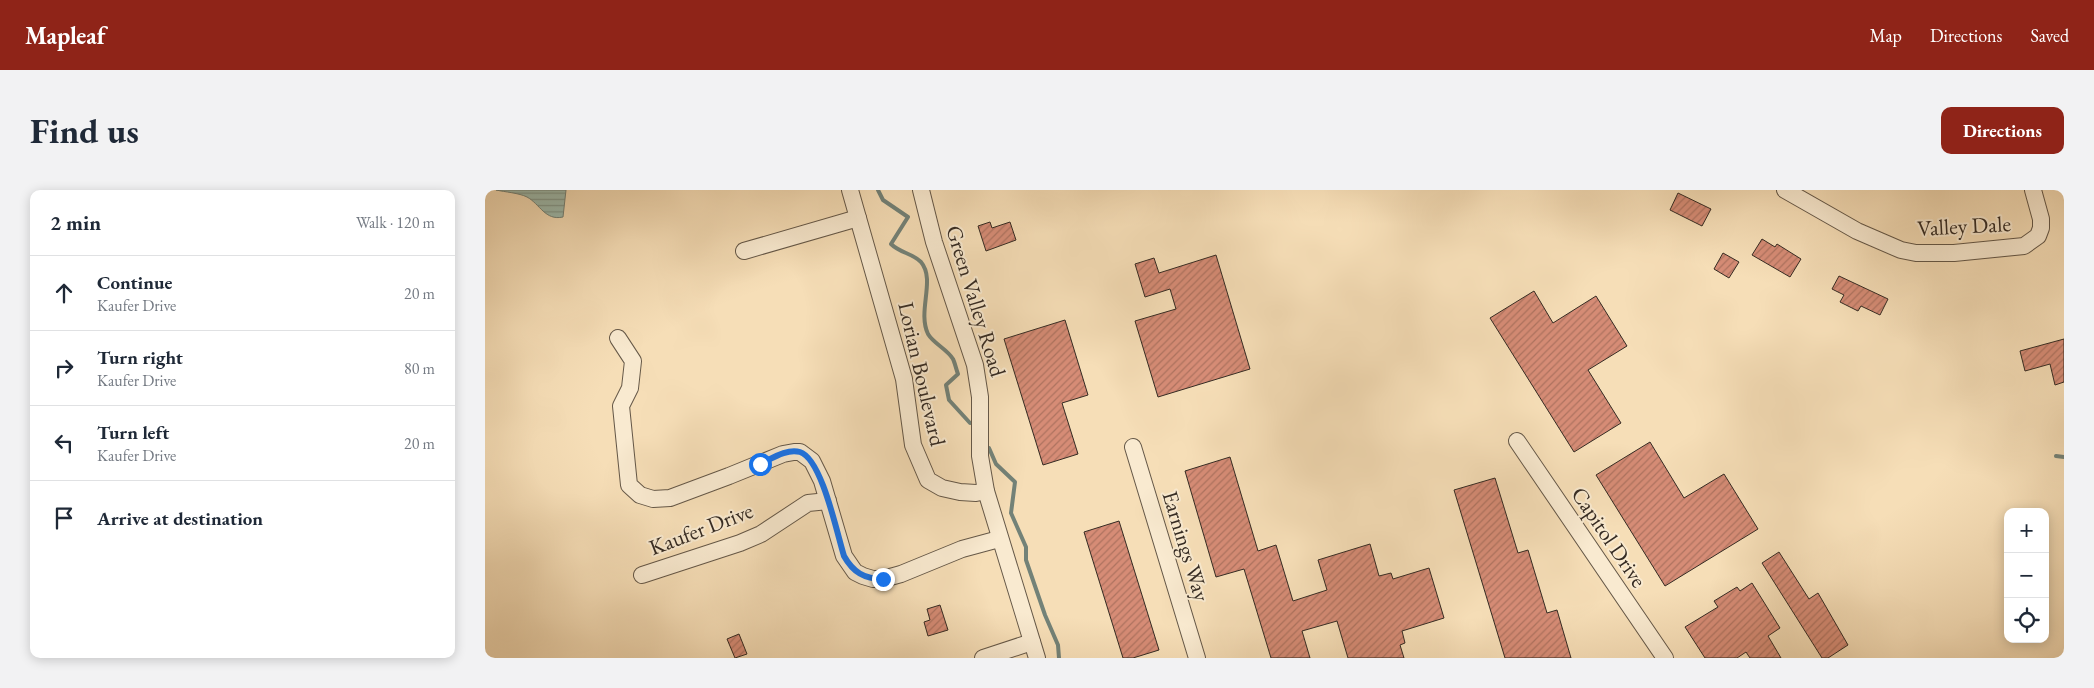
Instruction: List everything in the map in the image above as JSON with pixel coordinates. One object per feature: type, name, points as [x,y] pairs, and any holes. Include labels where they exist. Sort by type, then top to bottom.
[{"type":"street","name":"Lorian Boulevard","points":[[850,190],[904,379],[913,445],[928,480],[942,488],[951,490],[976,493],[986,491]]},
{"type":"street","name":"Green Valley Road","points":[[921,190],[934,242],[979,381],[979,449],[986,491],[999,539],[1037,658]]},
{"type":"street","name":"Valley Dale","points":[[1785,190],[1857,231],[1901,250],[1916,253],[1953,253],[2024,246],[2038,236],[2041,228],[2041,219],[2033,190]]},
{"type":"street","points":[[745,251],[858,218]]},
{"type":"street","name":"Kaufer Drive","points":[[618,338],[633,361],[630,388],[621,406],[629,485],[640,495],[653,499],[670,498],[783,454],[801,452],[812,461],[822,481],[844,556],[855,572],[873,579],[883,579],[901,574],[962,549],[999,539]]},
{"type":"street","name":"Capitol Drive","points":[[1517,441],[1665,658]]},
{"type":"street","name":"Earnings Way","points":[[1133,447],[1197,658]]},
{"type":"street","name":"Kaufer Drive","points":[[642,575],[740,543],[761,534],[808,503],[828,501]]},
{"type":"street","points":[[983,658],[1032,642]]},
{"type":"shaded area","points":[[496,190],[566,190],[563,217],[552,217],[527,197]]},
{"type":"building","points":[[1678,193],[1711,209],[1702,226],[1670,210]]},
{"type":"building","points":[[990,222],[992,228],[1010,222],[1016,240],[986,251],[978,226]]},
{"type":"building","points":[[1762,239],[1775,247],[1777,244],[1801,259],[1790,277],[1752,255]]},
{"type":"building","points":[[1723,253],[1739,262],[1729,278],[1714,269]]},
{"type":"building","points":[[1216,255],[1250,369],[1158,397],[1135,321],[1176,309],[1170,289],[1145,297],[1135,264],[1154,258],[1159,273]]},
{"type":"building","points":[[1839,276],[1888,299],[1880,315],[1861,306],[1858,311],[1840,302],[1844,295],[1832,289]]},
{"type":"building","points":[[1534,291],[1553,323],[1596,296],[1627,346],[1588,370],[1621,423],[1574,452],[1490,318]]},
{"type":"building","points":[[1065,320],[1088,395],[1062,403],[1078,454],[1043,465],[1004,339]]},
{"type":"building","points":[[2064,339],[2064,382],[2055,385],[2050,364],[2025,371],[2020,351]]},
{"type":"building","points":[[1650,442],[1684,498],[1724,474],[1758,529],[1665,586],[1596,475]]},
{"type":"building","points":[[1230,457],[1258,551],[1276,545],[1293,601],[1327,590],[1318,560],[1370,544],[1379,576],[1391,573],[1393,579],[1429,568],[1444,618],[1402,631],[1405,643],[1400,645],[1404,658],[1348,658],[1337,621],[1302,631],[1310,658],[1271,658],[1244,569],[1216,577],[1185,471]]},
{"type":"building","points":[[1495,478],[1518,553],[1528,550],[1547,613],[1557,610],[1571,658],[1505,658],[1454,490]]},
{"type":"building","points":[[1119,521],[1159,650],[1133,658],[1123,658],[1084,532]]},
{"type":"building","points":[[1779,552],[1809,599],[1818,593],[1848,645],[1828,658],[1822,658],[1762,563]]},
{"type":"building","points":[[1752,583],[1780,628],[1768,636],[1781,658],[1750,658],[1746,652],[1737,658],[1705,658],[1685,627],[1718,607],[1714,601],[1737,587],[1740,591]]},
{"type":"building","points":[[940,605],[948,630],[928,636],[924,622],[930,620],[927,609]]},
{"type":"building","points":[[739,634],[747,654],[735,658],[727,639]]},
{"type":"waterway","points":[[878,190],[883,200],[908,217],[891,244],[917,259],[925,269],[927,278],[925,325],[931,338],[953,359],[958,374],[946,385],[949,400],[970,423]]},
{"type":"waterway","points":[[989,448],[996,464],[1015,482],[1011,513],[1026,547],[1026,560],[1045,615],[1058,645],[1059,658]]},
{"type":"waterway","points":[[2056,456],[2064,457]]},
{"type":"route","points":[[760,464],[783,454],[794,452],[801,452],[807,456],[812,461],[822,481],[848,564],[855,572],[863,576],[883,579]]}]
